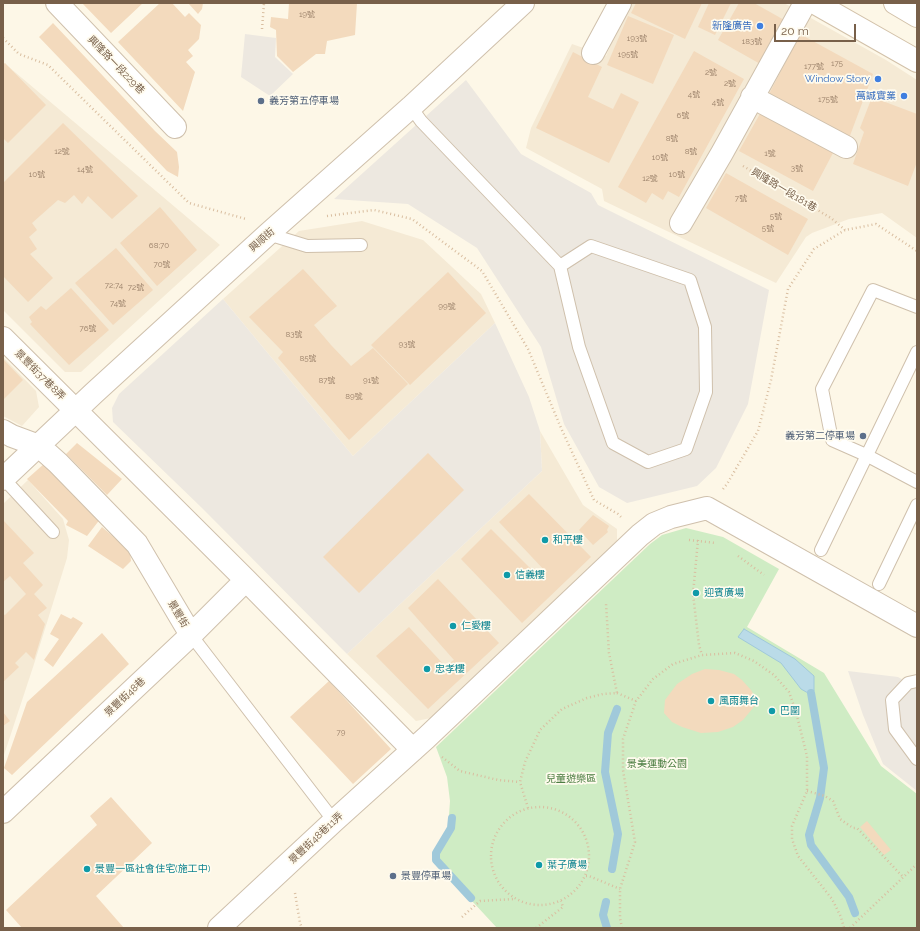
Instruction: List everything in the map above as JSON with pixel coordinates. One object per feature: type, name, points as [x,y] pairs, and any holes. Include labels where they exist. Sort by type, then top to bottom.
[{"type":"street","name":"興隆路一段229巷","points":[[57,3],[175,127]]},
{"type":"street","name":"興順街","points":[[3,479],[268,234],[411,107],[523,3]]},
{"type":"street","points":[[593,53],[620,3]]},
{"type":"street","points":[[681,223],[722,153],[805,3]]},
{"type":"street","points":[[815,3],[917,60]]},
{"type":"street","points":[[894,3],[917,16]]},
{"type":"street","points":[[752,97],[846,147]]},
{"type":"street","name":"景豐街37巷8弄","points":[[3,338],[76,412]]},
{"type":"street","points":[[76,412],[246,580],[413,750]]},
{"type":"street","name":"景豐街","points":[[3,431],[39,446],[58,463],[137,544],[191,635]]},
{"type":"street","points":[[707,508],[917,626]]},
{"type":"street","name":"景豐街48巷11弄","points":[[219,928],[413,750],[640,535],[654,524],[671,517],[707,508]]},
{"type":"street","name":"景豐街48巷","points":[[3,812],[191,635],[246,580]]},
{"type":"lane","points":[[411,107],[421,121],[560,266],[578,348],[612,443],[648,462],[686,448],[706,392],[705,327],[690,280],[591,246],[560,266]]},
{"type":"lane","points":[[268,234],[307,246],[361,245]]},
{"type":"lane","points":[[917,307],[873,290],[822,389],[832,440],[866,455],[917,482]]},
{"type":"lane","points":[[821,550],[917,352]]},
{"type":"lane","points":[[3,479],[53,532]]},
{"type":"lane","points":[[878,584],[917,506]]},
{"type":"lane","name":"景豐街","points":[[191,635],[334,821]]},
{"type":"lane","points":[[917,681],[908,683],[892,700],[895,729],[917,759]]},
{"type":"path","points":[[262,29],[264,3]]},
{"type":"path","points":[[3,38],[19,54],[48,64],[189,203],[247,220],[288,216],[321,217],[374,210],[412,219],[482,271],[528,349],[560,428],[594,500],[618,514],[640,535]]},
{"type":"path","name":"興隆路一段181巷","points":[[722,153],[831,218],[845,230]]},
{"type":"path","points":[[707,508],[727,484],[758,431],[771,380],[788,289],[814,248],[845,230],[876,224],[917,251]]},
{"type":"path","points":[[686,540],[698,540],[722,544]]},
{"type":"path","points":[[698,540],[693,594],[699,645],[702,655]]},
{"type":"path","points":[[734,553],[764,575]]},
{"type":"path","points":[[600,606],[606,601],[609,653],[617,694]]},
{"type":"path","points":[[622,928],[620,918],[620,889],[635,842],[623,770],[623,738],[636,701],[653,679],[673,664],[702,655],[735,653],[754,661],[774,675],[789,692],[796,712],[807,756],[807,791],[792,826],[792,839],[798,856],[832,898],[841,916],[844,928]]},
{"type":"path","points":[[528,808],[520,782],[525,762],[540,730],[562,708],[587,698],[603,694],[617,694],[636,701]]},
{"type":"path","points":[[448,752],[443,758],[460,771],[498,780],[520,782]]},
{"type":"path","points":[[807,791],[825,796],[833,801],[840,819],[853,828],[857,828],[903,877]]},
{"type":"path","points":[[462,917],[480,901],[515,900],[539,906],[561,901],[576,890],[586,876],[590,859],[585,839],[576,822],[564,812],[544,807],[519,810],[508,817],[498,829],[492,859],[495,876],[515,900]]},
{"type":"path","points":[[850,928],[917,864]]},
{"type":"path","points":[[586,876],[620,889]]},
{"type":"path","points":[[536,928],[563,907],[561,901]]},
{"type":"shaded area","points":[[629,3],[784,3],[886,60],[917,80],[917,238],[882,213],[849,219],[812,233],[806,237],[776,283],[604,201],[602,189],[526,148],[531,128],[572,44],[606,56]]},
{"type":"shaded area","points":[[245,34],[276,38],[275,57],[293,74],[270,96],[241,77]]},
{"type":"shaded area","points":[[3,62],[220,245],[81,372],[65,372],[3,310]]},
{"type":"shaded area","points":[[466,80],[521,154],[591,193],[598,205],[769,290],[748,404],[716,468],[697,486],[627,503],[599,487],[564,424],[541,347],[477,248],[408,204],[334,199]]},
{"type":"shaded area","points":[[362,221],[423,240],[481,294],[495,323],[353,456],[223,299],[299,231]]},
{"type":"shaded area","points":[[223,299],[353,456],[495,323],[529,397],[540,431],[542,471],[347,654],[202,508],[113,422],[112,408],[119,394]]},
{"type":"shaded area","points":[[3,357],[36,391],[39,407],[22,426],[3,416]]},
{"type":"shaded area","points":[[540,431],[583,505],[617,529],[617,541],[431,718],[416,721],[347,654],[542,471]]},
{"type":"shaded area","points":[[28,480],[63,519],[69,540],[67,558],[3,758],[3,504]]},
{"type":"shaded area","points":[[848,671],[898,677],[917,688],[917,791],[883,764],[863,715]]},
{"type":"green space","name":"景美運動公園","points":[[686,528],[723,537],[779,569],[747,627],[824,673],[881,766],[917,794],[917,928],[497,928],[434,860],[435,852],[448,829],[450,801],[447,777],[436,747],[650,544],[662,535]]},
{"type":"water","points":[[744,629],[795,659],[814,676],[814,691],[808,693],[801,689],[781,663],[738,637]]},
{"type":"building","points":[[82,3],[143,3],[111,33]]},
{"type":"building","points":[[160,3],[172,3],[185,17],[189,13],[201,25],[199,39],[188,50],[193,56],[186,62],[195,72],[183,111],[118,42]]},
{"type":"building","points":[[188,3],[203,3],[202,9],[198,14]]},
{"type":"building","points":[[289,3],[357,3],[355,35],[327,41],[325,54],[316,54],[293,72],[277,56],[276,30],[270,27],[271,17],[288,19]]},
{"type":"building","points":[[636,3],[702,3],[685,39],[631,13]]},
{"type":"building","points":[[709,3],[731,3],[715,35],[698,27]]},
{"type":"building","points":[[739,3],[754,3],[786,21],[762,65],[718,40]]},
{"type":"building","points":[[628,16],[674,35],[653,84],[607,65]]},
{"type":"building","points":[[53,23],[155,131],[177,152],[179,167],[178,177],[167,171],[39,37]]},
{"type":"building","points":[[800,34],[873,74],[848,141],[768,96]]},
{"type":"building","points":[[694,51],[744,79],[679,197],[668,191],[663,200],[652,193],[646,203],[618,187]]},
{"type":"building","points":[[573,52],[602,67],[588,97],[613,109],[621,93],[639,102],[609,163],[536,128]]},
{"type":"building","points":[[5,63],[46,105],[8,143],[3,138],[3,65]]},
{"type":"building","points":[[872,97],[917,114],[917,162],[908,186],[853,164],[864,132],[860,128]]},
{"type":"building","points":[[761,112],[834,151],[813,191],[739,151]]},
{"type":"building","points":[[63,123],[138,196],[112,219],[88,196],[82,204],[74,195],[65,203],[58,200],[32,223],[37,230],[29,237],[37,249],[30,254],[53,278],[28,302],[3,276],[3,183]]},
{"type":"building","points":[[726,173],[808,219],[788,255],[706,208]]},
{"type":"building","points":[[160,207],[197,250],[157,286],[120,243]]},
{"type":"building","points":[[116,248],[153,290],[113,325],[75,283]]},
{"type":"building","points":[[303,269],[337,306],[314,325],[331,345],[351,366],[373,348],[408,384],[349,440],[278,358],[283,352],[249,317]]},
{"type":"building","points":[[448,272],[486,313],[410,385],[371,345]]},
{"type":"building","points":[[71,288],[109,330],[69,365],[30,324],[32,322],[29,317],[41,306],[46,310]]},
{"type":"building","points":[[3,359],[23,380],[4,399],[3,398]]},
{"type":"building","points":[[77,443],[122,479],[107,495],[66,454]]},
{"type":"building","points":[[428,453],[464,490],[359,593],[323,557]]},
{"type":"building","points":[[45,463],[101,518],[87,536],[66,525],[68,521],[27,479]]},
{"type":"building","points":[[529,494],[591,557],[522,623],[461,559],[491,529],[540,578],[546,572],[499,522]]},
{"type":"building","points":[[593,515],[609,526],[607,530],[608,532],[593,545],[579,530]]},
{"type":"building","points":[[3,520],[34,553],[23,563],[43,585],[34,594],[47,608],[38,615],[45,624],[34,660],[26,652],[15,663],[19,667],[3,682],[3,614],[5,615],[26,594],[10,576],[3,582]]},
{"type":"building","points":[[102,527],[130,551],[131,561],[123,569],[88,546]]},
{"type":"building","points":[[438,579],[499,643],[428,709],[376,656],[409,627],[445,666],[454,660],[408,608]]},
{"type":"building","points":[[61,614],[71,619],[73,617],[83,623],[53,667],[44,660],[59,639],[50,634]]},
{"type":"building","points":[[102,633],[129,664],[12,775],[4,768],[27,702]]},
{"type":"building","name":"風雨舞台","points":[[705,669],[719,670],[734,674],[751,690],[758,702],[743,720],[733,727],[718,732],[701,733],[672,722],[664,713],[665,700],[677,684],[692,674]]},
{"type":"building","points":[[329,681],[391,749],[353,784],[290,717]]},
{"type":"building","points":[[3,712],[10,721],[3,726]]},
{"type":"building","name":"景豐一區社會住宅(施工中)","points":[[111,797],[152,843],[96,896],[124,928],[22,928],[6,910],[97,825],[90,816]]},
{"type":"building","points":[[867,821],[891,850],[884,855],[860,827]]},
{"type":"waterway","points":[[811,693],[824,768],[820,798],[809,835],[811,845],[849,897],[855,913]]},
{"type":"waterway","points":[[612,869],[618,834],[605,772],[608,733],[617,709]]},
{"type":"waterway","points":[[452,818],[451,828],[436,853],[436,860],[471,898]]},
{"type":"waterway","points":[[606,902],[603,915],[607,928]]},
{"type":"place","name":"新隆廣告","points":[[760,26]]},
{"type":"place","name":"Window Story","points":[[878,79]]},
{"type":"place","name":"萬誠實業","points":[[904,96]]},
{"type":"place","name":"義芳第五停車場","points":[[261,101]]},
{"type":"place","name":"義芳第二停車場","points":[[863,436]]},
{"type":"place","name":"和平樓","points":[[545,540]]},
{"type":"place","name":"信義樓","points":[[507,575]]},
{"type":"place","name":"迎賓廣場","points":[[696,593]]},
{"type":"place","name":"仁愛樓","points":[[453,626]]},
{"type":"place","name":"忠孝樓","points":[[427,669]]},
{"type":"place","name":"風雨舞台","points":[[711,701]]},
{"type":"place","name":"巴圖","points":[[772,711]]},
{"type":"place","name":"葉子廣場","points":[[539,865]]},
{"type":"place","name":"景豐一區社會住宅(施工中)","points":[[87,869]]},
{"type":"place","name":"景豐停車場","points":[[393,876]]},
{"type":"park label","name":"兒童遊樂區","points":[[571,779]]}]
